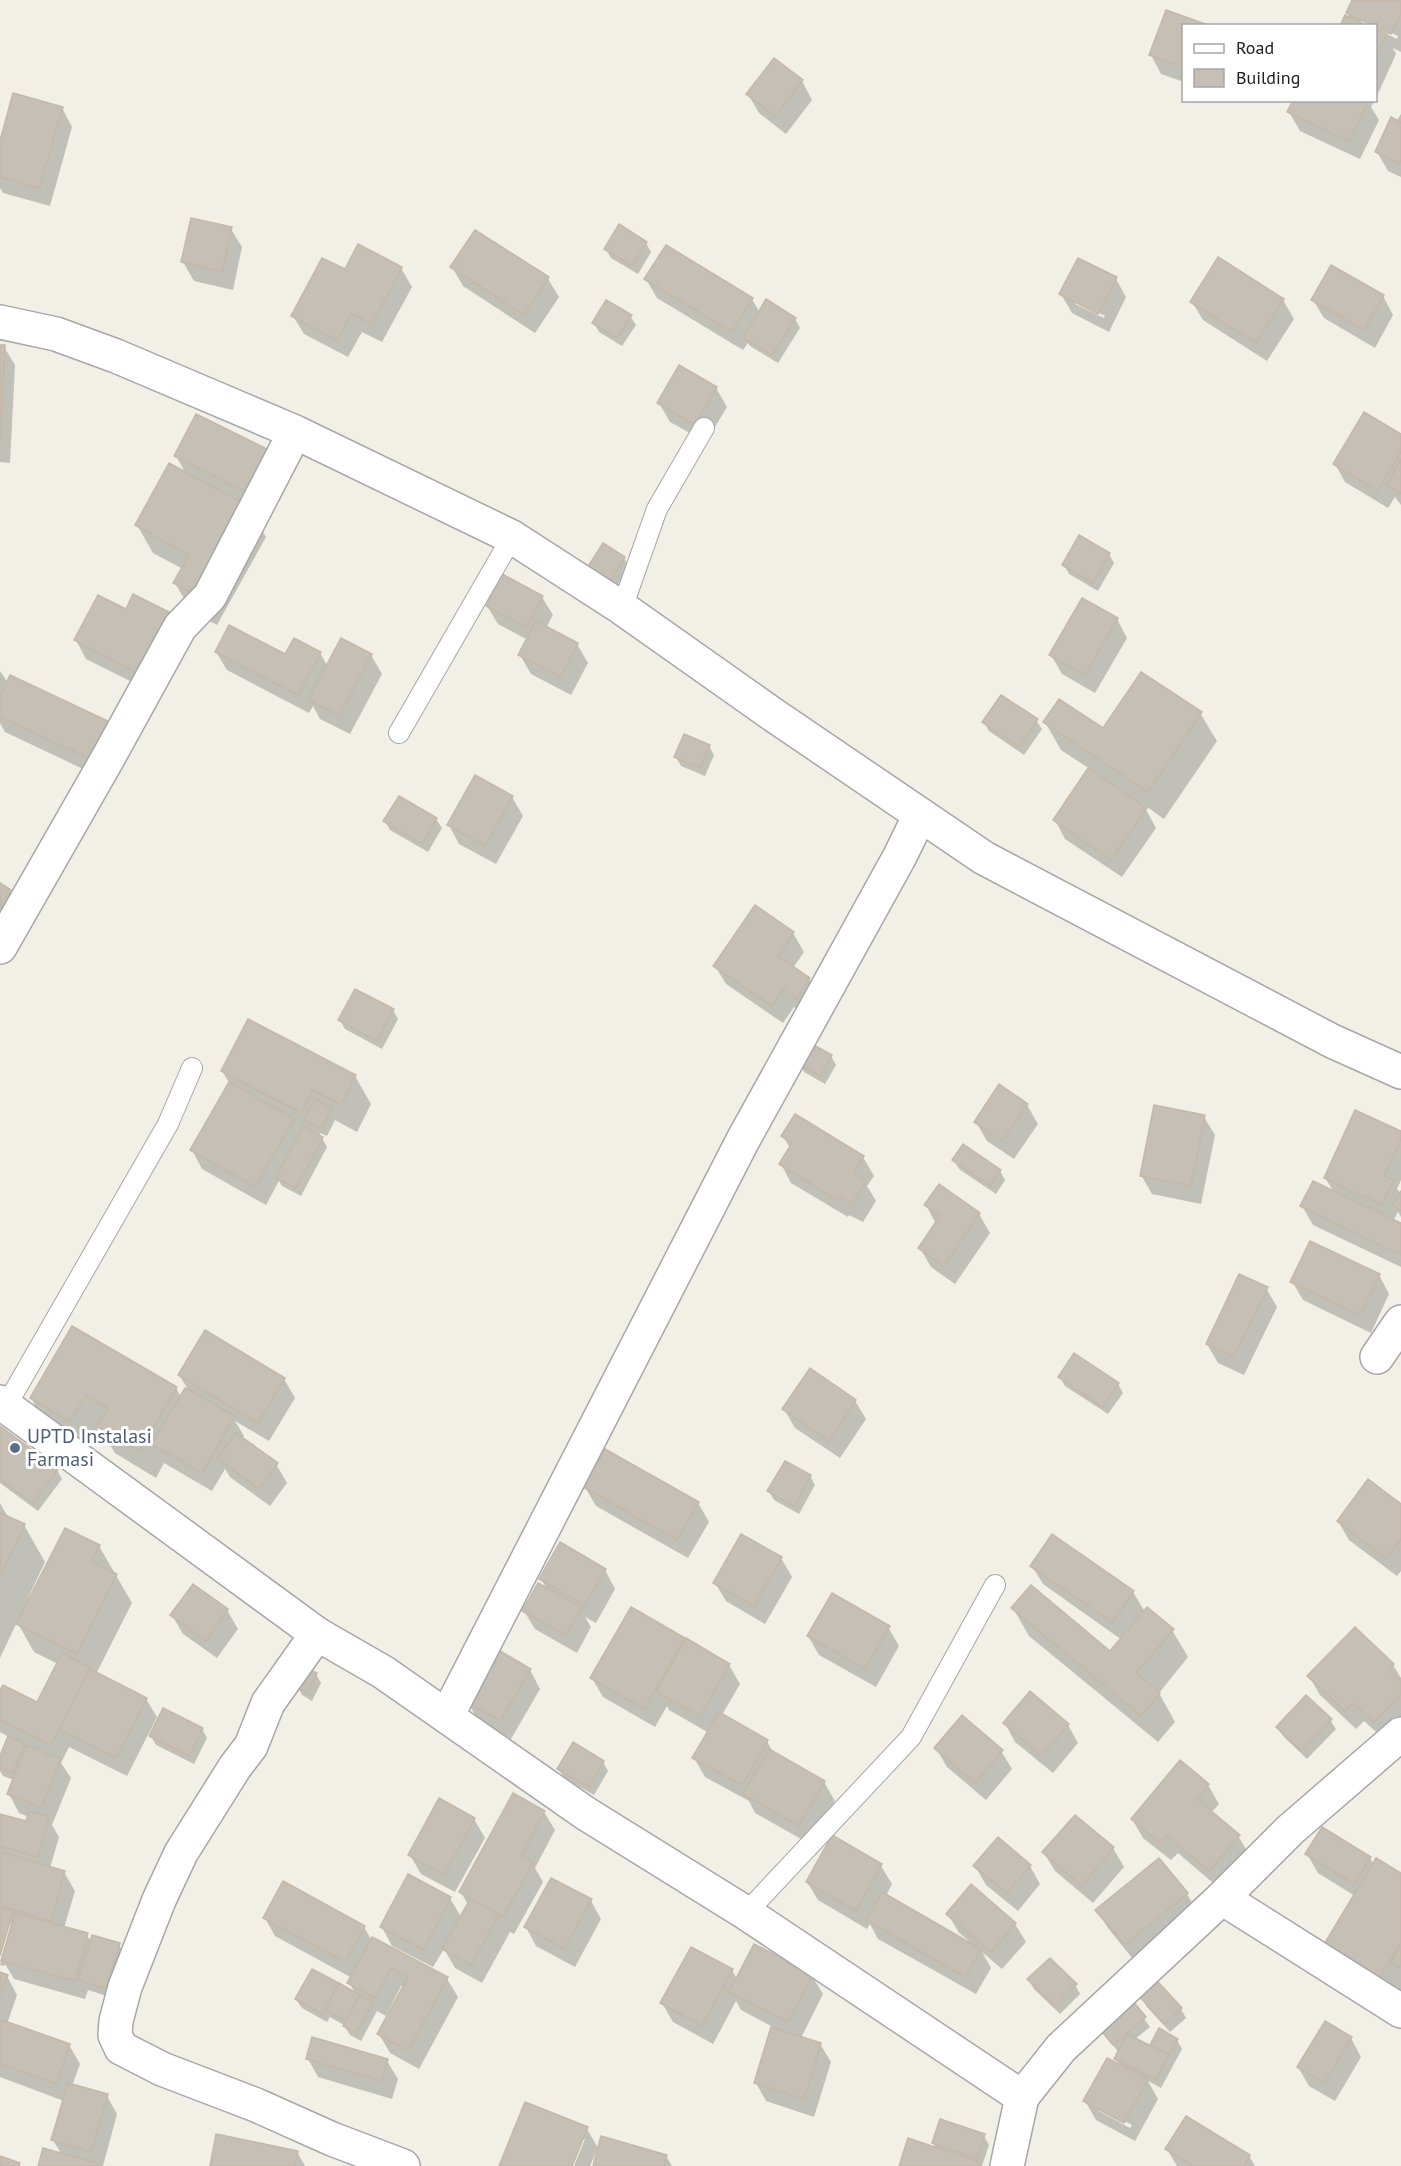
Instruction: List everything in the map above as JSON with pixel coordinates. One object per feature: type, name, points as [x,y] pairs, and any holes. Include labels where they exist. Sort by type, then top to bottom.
[{"type":"street","points":[[0,322],[56,334],[116,356],[295,432],[512,537],[622,608],[775,717],[984,858],[1332,1041],[1401,1072]]},
{"type":"street","points":[[0,947],[180,627],[210,596],[295,432]]},
{"type":"street","points":[[447,1716],[743,1140],[900,856],[920,814]]},
{"type":"street","points":[[1377,1357],[1401,1322]]},
{"type":"street","points":[[3,1404],[317,1634],[383,1672],[585,1813],[746,1913],[1022,2097]]},
{"type":"street","points":[[317,1634],[268,1703],[251,1746],[235,1767],[181,1853],[159,1900],[125,1987],[116,2021],[115,2035],[121,2048],[162,2069],[403,2166]]},
{"type":"street","points":[[1007,2166],[1022,2097],[1061,2048],[1222,1898],[1290,1830],[1401,1734]]},
{"type":"street","points":[[1222,1898],[1401,2011]]},
{"type":"lane","points":[[622,608],[657,509],[704,428]]},
{"type":"lane","points":[[399,733],[512,537]]},
{"type":"lane","points":[[3,1404],[168,1124],[192,1068]]},
{"type":"lane","points":[[746,1913],[911,1737],[995,1585]]},
{"type":"building","points":[[1352,0],[1401,0],[1401,13],[1391,34],[1377,27],[1377,24],[1370,24],[1346,13]]},
{"type":"building","points":[[1166,10],[1205,24],[1182,24],[1182,67],[1149,55]]},
{"type":"building","points":[[1345,15],[1364,24],[1341,24]]},
{"type":"building","points":[[1377,29],[1387,34],[1377,56]]},
{"type":"building","points":[[774,58],[803,80],[775,116],[746,94]]},
{"type":"building","points":[[13,93],[63,107],[39,188],[0,177],[0,141]]},
{"type":"building","points":[[1292,102],[1368,102],[1349,141],[1287,112]]},
{"type":"building","points":[[1391,117],[1401,122],[1401,164],[1375,152]]},
{"type":"building","points":[[191,218],[232,227],[222,272],[181,262]]},
{"type":"building","points":[[619,224],[647,242],[632,266],[604,249]]},
{"type":"building","points":[[475,230],[549,277],[524,315],[450,267]]},
{"type":"building","points":[[358,244],[402,267],[372,324],[351,314],[337,340],[291,316],[322,258],[345,269]]},
{"type":"building","points":[[666,245],[753,298],[732,332],[644,279]]},
{"type":"building","points":[[1218,257],[1284,299],[1256,343],[1190,302]]},
{"type":"building","points":[[1078,258],[1117,277],[1098,314],[1059,294]]},
{"type":"building","points":[[1331,265],[1384,295],[1364,330],[1311,300]]},
{"type":"building","points":[[766,299],[796,318],[772,355],[743,338]]},
{"type":"building","points":[[606,300],[632,315],[617,338],[592,323]]},
{"type":"building","points":[[0,345],[5,345],[0,445]]},
{"type":"building","points":[[679,365],[717,387],[695,425],[657,403]]},
{"type":"building","points":[[1364,412],[1401,434],[1401,452],[1377,491],[1333,464]]},
{"type":"building","points":[[196,414],[279,455],[258,498],[174,456]]},
{"type":"building","points":[[1401,460],[1401,494],[1386,485]]},
{"type":"building","points":[[169,463],[251,508],[201,598],[173,583],[189,555],[135,525]]},
{"type":"building","points":[[1079,535],[1110,553],[1093,583],[1062,565]]},
{"type":"building","points":[[603,543],[625,557],[607,586],[585,571]]},
{"type":"building","points":[[502,574],[543,596],[527,627],[486,606]]},
{"type":"building","points":[[133,594],[169,612],[137,673],[74,640],[98,595],[126,609]]},
{"type":"building","points":[[1082,598],[1118,618],[1085,675],[1049,655]]},
{"type":"building","points":[[536,621],[578,643],[560,677],[518,655]]},
{"type":"building","points":[[229,625],[285,654],[294,638],[321,652],[298,695],[215,652]]},
{"type":"building","points":[[341,638],[372,654],[339,716],[308,700]]},
{"type":"building","points":[[1141,672],[1202,712],[1148,792],[1043,722],[1059,699],[1103,728]]},
{"type":"building","points":[[10,675],[108,721],[90,759],[0,717],[0,697]]},
{"type":"building","points":[[1001,695],[1038,719],[1019,747],[982,722]]},
{"type":"building","points":[[684,734],[710,745],[700,768],[674,757]]},
{"type":"building","points":[[1088,768],[1147,808],[1111,860],[1053,820]]},
{"type":"building","points":[[475,775],[513,796],[485,846],[447,825]]},
{"type":"building","points":[[399,796],[437,818],[422,844],[383,821]]},
{"type":"building","points":[[0,883],[11,890],[0,906]]},
{"type":"building","points":[[755,905],[794,932],[778,956],[810,978],[796,999],[783,989],[772,1006],[713,966]]},
{"type":"building","points":[[355,989],[394,1009],[377,1041],[338,1020]]},
{"type":"building","points":[[248,1019],[356,1075],[341,1105],[313,1090],[301,1113],[221,1071]]},
{"type":"building","points":[[810,1043],[832,1055],[820,1076],[797,1063]]},
{"type":"building","points":[[229,1082],[294,1119],[255,1187],[190,1150]]},
{"type":"building","points":[[999,1084],[1028,1104],[1002,1141],[974,1122]]},
{"type":"building","points":[[316,1099],[332,1108],[322,1128],[304,1120]]},
{"type":"building","points":[[1154,1105],[1205,1115],[1191,1186],[1140,1176]]},
{"type":"building","points":[[1355,1110],[1401,1131],[1401,1139],[1384,1176],[1394,1180],[1382,1205],[1324,1178]]},
{"type":"building","points":[[795,1114],[864,1156],[853,1173],[866,1181],[852,1204],[839,1197],[837,1200],[779,1164],[792,1143],[781,1136]]},
{"type":"building","points":[[303,1126],[323,1137],[296,1188],[276,1178]]},
{"type":"building","points":[[963,1144],[1001,1170],[990,1186],[952,1160]]},
{"type":"building","points":[[1313,1181],[1401,1223],[1401,1255],[1300,1206]]},
{"type":"building","points":[[939,1184],[980,1213],[944,1266],[918,1248],[940,1216],[924,1205]]},
{"type":"building","points":[[1401,1191],[1401,1211],[1392,1204]]},
{"type":"building","points":[[1310,1241],[1380,1274],[1360,1315],[1290,1282]]},
{"type":"building","points":[[1239,1274],[1268,1287],[1233,1357],[1206,1344]]},
{"type":"building","points":[[72,1326],[177,1387],[139,1451],[97,1426],[108,1408],[86,1395],[70,1422],[30,1398]]},
{"type":"building","points":[[205,1330],[285,1378],[258,1423],[178,1375]]},
{"type":"building","points":[[1074,1353],[1119,1383],[1103,1407],[1058,1377]]},
{"type":"building","points":[[810,1368],[856,1400],[829,1441],[782,1409]]},
{"type":"building","points":[[185,1388],[235,1416],[202,1473],[151,1444]]},
{"type":"building","name":"UPTD Instalasi Farmasi","points":[[0,1426],[58,1469],[33,1503],[0,1479]]},
{"type":"building","points":[[236,1433],[278,1463],[259,1489],[217,1458]]},
{"type":"building","points":[[605,1449],[699,1502],[677,1540],[583,1487]]},
{"type":"building","points":[[785,1461],[811,1475],[794,1506],[767,1491]]},
{"type":"building","points":[[1368,1479],[1401,1504],[1401,1539],[1386,1558],[1337,1521]]},
{"type":"building","points":[[0,1513],[25,1524],[0,1578]]},
{"type":"building","points":[[65,1528],[100,1545],[91,1561],[117,1574],[77,1654],[16,1624]]},
{"type":"building","points":[[741,1534],[782,1557],[754,1606],[713,1583]]},
{"type":"building","points":[[1052,1534],[1134,1591],[1112,1622],[1030,1566]]},
{"type":"building","points":[[560,1542],[606,1569],[585,1605],[539,1579]]},
{"type":"building","points":[[538,1583],[582,1607],[566,1635],[522,1611]]},
{"type":"building","points":[[193,1584],[228,1609],[206,1641],[170,1615]]},
{"type":"building","points":[[1031,1585],[1110,1651],[1147,1607],[1174,1629],[1136,1673],[1160,1693],[1141,1716],[1011,1608]]},
{"type":"building","points":[[832,1593],[890,1626],[865,1669],[807,1636]]},
{"type":"building","points":[[631,1607],[685,1638],[644,1709],[590,1678]]},
{"type":"building","points":[[1355,1627],[1394,1664],[1389,1670],[1401,1682],[1401,1694],[1374,1722],[1353,1703],[1345,1711],[1307,1676]]},
{"type":"building","points":[[686,1638],[730,1664],[700,1716],[656,1692]]},
{"type":"building","points":[[495,1648],[531,1669],[500,1721],[465,1701]]},
{"type":"building","points":[[62,1653],[90,1667],[51,1745],[0,1720],[0,1690],[3,1685],[37,1702]]},
{"type":"building","points":[[304,1667],[317,1673],[307,1692],[295,1687]]},
{"type":"building","points":[[90,1669],[147,1698],[116,1758],[59,1729]]},
{"type":"building","points":[[1030,1691],[1069,1724],[1041,1756],[1003,1723]]},
{"type":"building","points":[[1306,1695],[1332,1719],[1301,1751],[1276,1727]]},
{"type":"building","points":[[163,1708],[203,1728],[189,1756],[149,1736]]},
{"type":"building","points":[[719,1712],[768,1740],[742,1785],[692,1758]]},
{"type":"building","points":[[962,1715],[1003,1750],[975,1783],[934,1748]]},
{"type":"building","points":[[8,1736],[24,1743],[13,1773],[0,1768],[0,1756]]},
{"type":"building","points":[[573,1742],[604,1761],[589,1787],[557,1769]]},
{"type":"building","points":[[26,1745],[61,1759],[41,1808],[7,1794]]},
{"type":"building","points":[[769,1749],[825,1781],[799,1826],[743,1794]]},
{"type":"building","points":[[1180,1760],[1209,1784],[1197,1799],[1240,1835],[1209,1871],[1166,1835],[1160,1843],[1131,1819]]},
{"type":"building","points":[[513,1793],[545,1811],[521,1856],[533,1862],[503,1917],[459,1892]]},
{"type":"building","points":[[439,1798],[475,1818],[444,1875],[408,1855]]},
{"type":"building","points":[[29,1811],[49,1817],[38,1857],[0,1846],[0,1814],[26,1821]]},
{"type":"building","points":[[1075,1815],[1114,1847],[1082,1886],[1042,1852]]},
{"type":"building","points":[[1322,1827],[1371,1857],[1354,1884],[1305,1854]]},
{"type":"building","points":[[832,1835],[882,1864],[856,1911],[806,1882]]},
{"type":"building","points":[[998,1837],[1031,1865],[1007,1893],[973,1866]]},
{"type":"building","points":[[0,1852],[65,1871],[51,1921],[0,1906]]},
{"type":"building","points":[[1159,1858],[1188,1893],[1125,1945],[1095,1910]]},
{"type":"building","points":[[1376,1858],[1401,1873],[1401,1942],[1378,1980],[1323,1946]]},
{"type":"building","points":[[408,1874],[451,1897],[423,1950],[380,1927]]},
{"type":"building","points":[[551,1878],[592,1899],[564,1949],[524,1927]]},
{"type":"building","points":[[283,1881],[365,1926],[345,1962],[263,1918]]},
{"type":"building","points":[[971,1884],[1016,1923],[991,1952],[946,1914]]},
{"type":"building","points":[[882,1892],[981,1949],[965,1977],[866,1920]]},
{"type":"building","points":[[470,1899],[499,1914],[471,1965],[442,1949]]},
{"type":"building","points":[[0,1908],[13,1911],[0,1956]]},
{"type":"building","points":[[15,1913],[88,1933],[75,1981],[1,1961]]},
{"type":"building","points":[[92,1935],[120,1943],[106,1989],[78,1980]]},
{"type":"building","points":[[372,1937],[448,1977],[408,2051],[377,2034],[408,1977],[391,1968],[375,1998],[347,1983]]},
{"type":"building","points":[[754,1944],[813,1974],[788,2022],[729,1992]]},
{"type":"building","points":[[1401,1946],[1401,1968],[1391,1962]]},
{"type":"building","points":[[691,1947],[733,1969],[702,2026],[660,2003]]},
{"type":"building","points":[[1050,1958],[1077,1984],[1055,2006],[1027,1979]]},
{"type":"building","points":[[312,1969],[339,1983],[322,2014],[295,1999]]},
{"type":"building","points":[[0,1972],[8,1975],[0,1996]]},
{"type":"building","points":[[1158,1982],[1182,2008],[1164,2024],[1140,1997]]},
{"type":"building","points":[[339,1983],[360,1995],[346,2021],[325,2009]]},
{"type":"building","points":[[360,1995],[373,2002],[356,2033],[343,2026]]},
{"type":"building","points":[[1132,2000],[1146,2017],[1113,2045],[1098,2027]]},
{"type":"building","points":[[2,2020],[70,2044],[56,2084],[0,2064]]},
{"type":"building","points":[[1325,2021],[1352,2037],[1324,2083],[1297,2067]]},
{"type":"building","points":[[771,2027],[821,2043],[804,2099],[754,2083]]},
{"type":"building","points":[[1159,2028],[1178,2039],[1169,2055],[1150,2045]]},
{"type":"building","points":[[1127,2034],[1169,2055],[1156,2080],[1114,2059]]},
{"type":"building","points":[[312,2037],[388,2059],[382,2081],[306,2059]]},
{"type":"building","points":[[1107,2058],[1148,2079],[1124,2123],[1083,2101]]},
{"type":"building","points":[[68,2083],[108,2094],[91,2152],[51,2140]]},
{"type":"building","points":[[525,2102],[588,2127],[572,2166],[499,2166]]},
{"type":"building","points":[[1186,2116],[1250,2155],[1244,2166],[1193,2166],[1165,2149]]},
{"type":"building","points":[[940,2119],[985,2134],[977,2158],[932,2143]]},
{"type":"building","points":[[216,2134],[298,2151],[295,2166],[210,2166]]},
{"type":"building","points":[[601,2136],[667,2155],[664,2166],[593,2166]]},
{"type":"building","points":[[908,2138],[979,2162],[978,2166],[899,2166]]},
{"type":"building","points":[[43,2148],[100,2164],[100,2166],[38,2166]]},
{"type":"building","points":[[0,2156],[20,2163],[19,2166],[0,2166]]},
{"type":"place","name":"UPTD Instalasi Farmasi","points":[[15,1448]]}]
